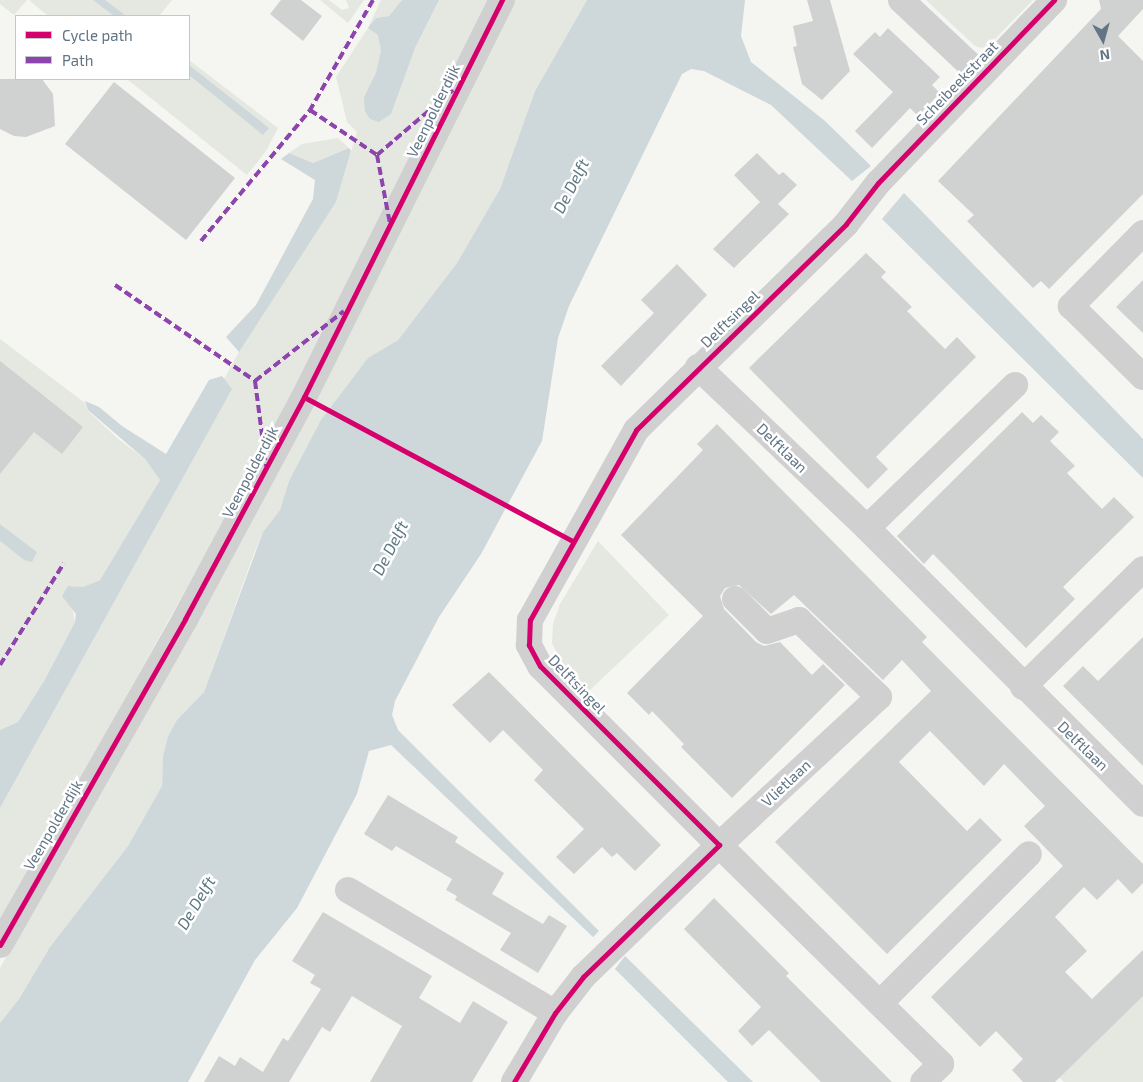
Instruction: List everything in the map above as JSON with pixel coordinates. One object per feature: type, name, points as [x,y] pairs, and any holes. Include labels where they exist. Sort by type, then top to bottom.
[{"type":"street","name":"Veenpolderdijk","points":[[0,945],[185,619],[300,406],[502,0]]},
{"type":"street","points":[[901,0],[981,75]]},
{"type":"street","name":"Scheibeekstraat","points":[[878,183],[1054,0]]},
{"type":"street","name":"Delftsingel","points":[[719,845],[540,666],[529,645],[530,620],[636,430],[698,367],[846,224],[878,183]]},
{"type":"street","points":[[1143,233],[1071,306],[1143,377]]},
{"type":"street","name":"Delftlaan","points":[[698,367],[867,528],[1023,687],[1143,804]]},
{"type":"street","points":[[867,528],[1014,385]]},
{"type":"street","points":[[1023,687],[1143,569]]},
{"type":"street","name":"Vlietlaan","points":[[719,845],[879,698],[799,620],[767,632],[735,599]]},
{"type":"street","points":[[514,1082],[554,1013],[583,977],[719,845],[881,1002],[941,1064],[923,1082]]},
{"type":"street","points":[[881,1002],[1029,854]]},
{"type":"street","points":[[348,890],[554,1013]]},
{"type":"shaded area","points":[[0,0],[27,0],[14,15],[0,4]]},
{"type":"shaded area","points":[[29,0],[172,0],[160,15],[47,15]]},
{"type":"shaded area","points":[[320,0],[329,0],[342,10],[349,8],[346,0],[364,0],[348,23]]},
{"type":"shaded area","points":[[381,0],[402,0],[389,16],[376,18],[381,51],[377,73],[364,96],[415,48],[439,0],[492,0],[369,247],[221,526],[0,923],[0,808],[231,390],[224,379],[252,328],[336,202],[357,132],[347,122],[336,77],[368,28]]},
{"type":"shaded area","points":[[509,0],[587,0],[535,91],[500,189],[457,263],[398,340],[368,358],[289,481],[280,510],[263,532],[253,556],[204,692],[177,720],[168,736],[163,756],[162,786],[128,846],[50,947],[19,999],[0,1023],[0,968],[64,854]]},
{"type":"shaded area","points":[[926,0],[1033,0],[991,43],[982,48],[975,46]]},
{"type":"shaded area","points":[[190,61],[278,128],[266,151],[247,175],[128,80],[190,80]]},
{"type":"shaded area","points":[[338,138],[349,148],[313,163],[289,153],[302,144]]},
{"type":"shaded area","points":[[0,339],[85,403],[88,411],[117,438],[145,459],[160,480],[100,580],[83,587],[68,586],[75,622],[44,681],[18,722],[0,730],[0,541],[24,560],[36,552],[0,524]]},
{"type":"shaded area","points":[[598,541],[669,615],[589,691],[573,679],[560,661],[552,643],[553,624],[560,604]]},
{"type":"shaded area","points":[[1143,988],[1143,1082],[1064,1082],[1056,1074]]},
{"type":"water","points":[[93,0],[105,0],[125,15],[113,15]]},
{"type":"water","points":[[402,0],[439,0],[415,48],[391,114],[379,122],[370,119],[365,111],[364,97],[376,73],[381,51],[378,35],[368,28],[376,18],[389,16]]},
{"type":"water","name":"De Delft","points":[[587,0],[745,0],[741,36],[751,62],[825,121],[871,166],[852,181],[771,105],[704,71],[691,69],[682,74],[569,306],[558,338],[542,441],[481,554],[439,617],[395,701],[392,715],[398,730],[599,931],[593,937],[391,745],[369,751],[357,794],[297,908],[255,960],[188,1082],[0,1082],[0,1023],[19,999],[50,947],[128,846],[162,786],[163,756],[168,736],[177,720],[204,692],[263,532],[280,510],[289,481],[321,420],[368,358],[398,340],[457,263],[500,189],[535,91]]},
{"type":"water","points":[[190,66],[269,128],[263,135],[190,76]]},
{"type":"water","points":[[349,148],[351,151],[336,202],[239,352],[226,337],[256,305],[313,199],[315,180],[281,159],[289,153],[313,163]]},
{"type":"water","points":[[904,193],[1143,439],[1143,478],[882,219]]},
{"type":"water","points":[[222,376],[232,389],[0,808],[0,730],[18,722],[44,681],[75,622],[76,614],[62,596],[68,586],[83,587],[100,580],[160,480],[145,459],[88,410],[85,401],[99,407],[122,426],[166,454],[209,380]]},
{"type":"water","points":[[0,524],[37,552],[32,562],[24,560],[0,541]]},
{"type":"water","points":[[625,956],[753,1082],[728,1082],[615,969]]},
{"type":"building","points":[[281,0],[301,0],[322,16],[303,41],[270,14]]},
{"type":"building","points":[[807,0],[830,0],[850,71],[822,100],[802,84],[793,47],[797,46],[793,26],[813,21]]},
{"type":"building","points":[[1099,0],[1143,0],[1143,9],[1118,36],[1143,61],[1143,194],[1049,289],[1041,281],[1033,288],[967,221],[974,215],[938,181],[1101,9]]},
{"type":"building","points":[[888,28],[940,77],[932,85],[940,93],[918,116],[910,108],[872,148],[855,131],[893,92],[853,54],[875,32],[880,37]]},
{"type":"building","points":[[0,79],[43,80],[53,94],[55,126],[26,137],[14,136],[0,129]]},
{"type":"building","points":[[114,82],[235,178],[186,240],[65,144]]},
{"type":"building","points":[[757,153],[779,175],[783,172],[797,185],[778,204],[789,214],[734,268],[713,249],[760,202],[734,175]]},
{"type":"building","points":[[866,253],[886,272],[881,277],[912,307],[907,311],[945,349],[957,337],[976,357],[876,457],[888,469],[868,489],[749,368]]},
{"type":"building","points":[[677,264],[707,295],[621,386],[601,366],[654,313],[641,300]]},
{"type":"building","points":[[1143,280],[1143,333],[1116,307]]},
{"type":"building","points":[[0,361],[83,427],[62,454],[34,432],[0,474]]},
{"type":"building","points":[[1022,412],[1033,423],[1041,415],[1059,432],[1050,441],[1075,466],[1067,473],[1102,509],[1114,497],[1134,517],[1063,587],[1075,599],[1026,648],[933,554],[924,564],[897,536]]},
{"type":"building","points":[[717,424],[927,637],[922,642],[1143,864],[1143,883],[1132,894],[1118,879],[1097,900],[1084,887],[1055,917],[1087,951],[1065,972],[1092,999],[1143,950],[1143,996],[1055,1082],[1023,1082],[1012,1070],[1023,1059],[996,1031],[980,1047],[931,997],[1063,866],[1024,826],[1045,806],[1004,764],[984,786],[930,731],[899,762],[967,831],[980,818],[1002,840],[887,954],[775,842],[931,691],[902,660],[883,680],[794,595],[771,614],[739,585],[725,588],[720,596],[724,609],[756,642],[764,646],[780,642],[812,675],[823,664],[845,685],[732,798],[681,747],[684,744],[652,711],[649,715],[627,693],[703,616],[621,535],[703,450],[697,444]]},
{"type":"building","points":[[1143,637],[1143,766],[1063,686],[1083,666],[1098,681]]},
{"type":"building","points":[[489,672],[661,845],[635,871],[617,853],[612,857],[602,847],[574,874],[556,857],[584,829],[534,780],[543,770],[503,730],[490,743],[452,705]]},
{"type":"building","points":[[388,795],[458,837],[455,842],[504,873],[492,894],[543,924],[549,915],[567,926],[538,973],[500,950],[511,933],[455,900],[457,896],[446,890],[452,879],[396,846],[392,851],[364,834]]},
{"type":"building","points":[[714,898],[789,973],[786,976],[892,1082],[821,1082],[769,1030],[752,1046],[738,1031],[761,1007],[684,929]]},
{"type":"building","points":[[323,912],[432,976],[419,998],[460,1023],[473,1001],[508,1022],[472,1082],[370,1082],[402,1026],[352,996],[330,1032],[322,1027],[289,1082],[204,1082],[219,1056],[235,1066],[240,1057],[263,1072],[283,1038],[288,1041],[321,989],[310,983],[315,975],[292,961]]},
{"type":"marked path","points":[[373,0],[310,110],[377,155],[390,224]]},
{"type":"marked path","points":[[377,155],[453,90]]},
{"type":"marked path","points":[[201,241],[310,110]]},
{"type":"marked path","points":[[115,285],[255,381],[266,466]]},
{"type":"marked path","points":[[255,381],[344,311]]},
{"type":"marked path","points":[[0,665],[64,563]]},
{"type":"cycle path","points":[[0,945],[185,619],[304,397],[502,0]]},
{"type":"cycle path","points":[[514,1082],[555,1013],[583,977],[719,845],[540,666],[529,645],[530,620],[636,430],[846,224],[878,183],[1054,0]]},
{"type":"cycle path","points":[[304,397],[573,541]]}]
